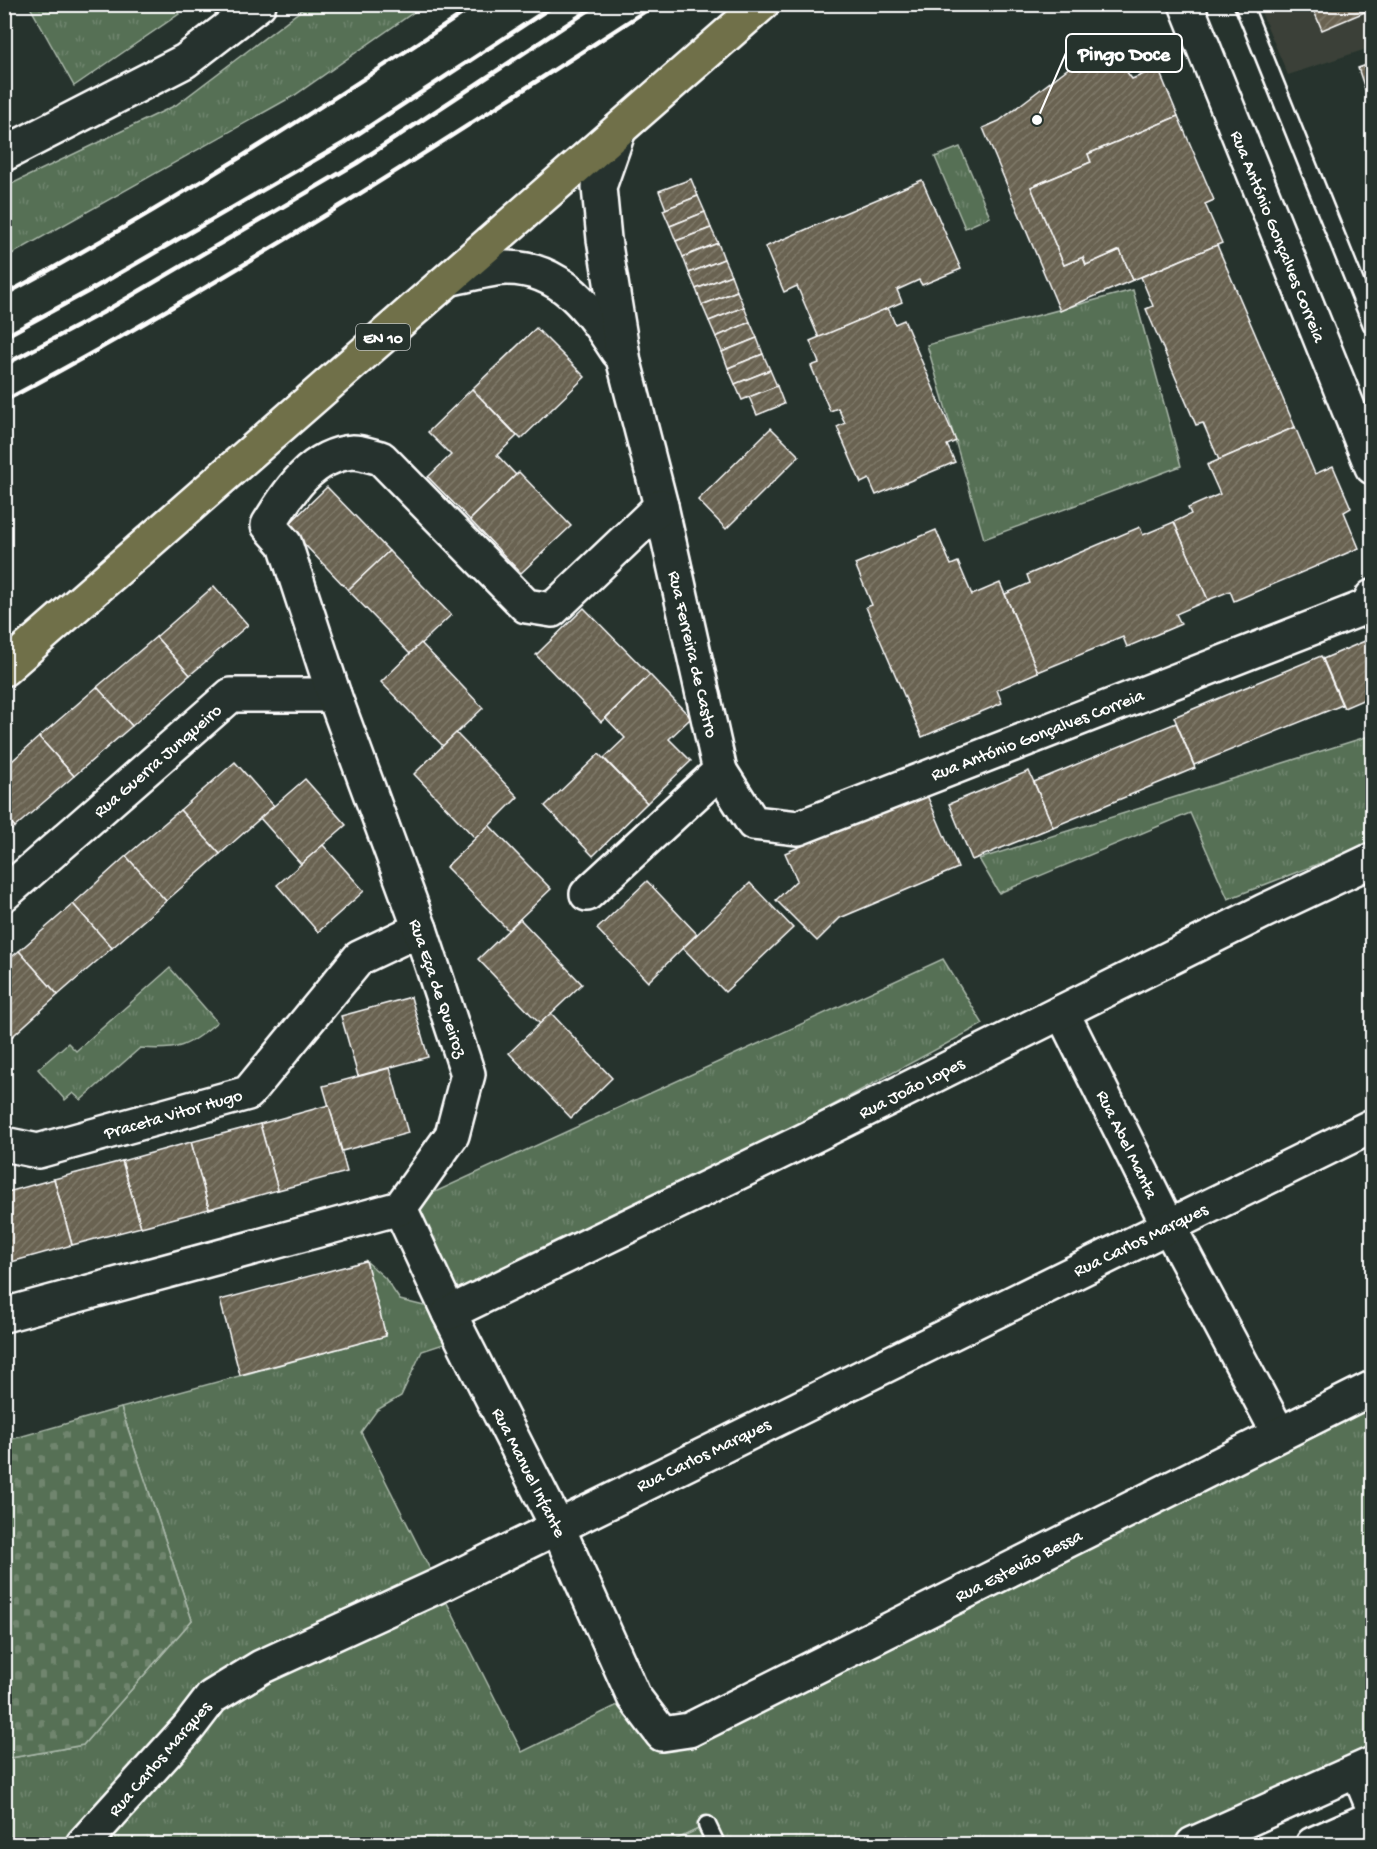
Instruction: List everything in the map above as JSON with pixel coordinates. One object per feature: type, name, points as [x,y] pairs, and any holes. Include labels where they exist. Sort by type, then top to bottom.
[{"type":"main road","name":"EN 10","points":[[4,669],[762,4]]},
{"type":"street","points":[[4,154],[185,61],[259,4]]},
{"type":"street","name":"Rua António Gonçalves Correia","points":[[1186,4],[1372,467]]},
{"type":"street","name":"Rua Ferreira de Castro","points":[[619,130],[599,187],[604,239],[624,362],[661,506],[720,771]]},
{"type":"street","name":"Rua Ferreira de Castro","points":[[452,278],[507,268],[541,274],[566,287],[589,308],[624,362]]},
{"type":"street","name":"Rua Eça de Queiroz","points":[[400,1208],[452,1136],[468,1074],[420,929],[334,695],[285,544],[268,525],[294,483],[330,457],[355,452],[381,458],[526,606],[552,610],[661,506]]},
{"type":"street","name":"Rua António Gonçalves Correia","points":[[720,771],[753,823],[798,828],[1368,606],[1372,597]]},
{"type":"street","name":"Rua Guerra Junqueiro","points":[[4,894],[231,695],[334,695]]},
{"type":"street","points":[[587,894],[720,771]]},
{"type":"street","name":"Rua João Lopes","points":[[449,1313],[1062,1012],[1264,910],[1372,860]]},
{"type":"street","name":"Praceta Vitor Hugo","points":[[4,1144],[38,1151],[248,1093],[359,958],[420,929]]},
{"type":"street","name":"Rua Abel Manta","points":[[1062,1012],[1168,1225],[1279,1434]]},
{"type":"street","name":"Rua Carlos Marques","points":[[83,1845],[189,1727],[212,1697],[261,1667],[440,1585],[1372,1126]]},
{"type":"street","points":[[4,1315],[400,1208]]},
{"type":"street","name":"Rua Manuel Infante","points":[[400,1208],[449,1313],[557,1526],[634,1697],[662,1734]]},
{"type":"street","name":"Rua Estevão Bessa","points":[[662,1734],[689,1730],[1372,1388]]},
{"type":"street","points":[[1192,1845],[1365,1767],[1372,1805]]},
{"type":"street","points":[[1313,1845],[1372,1818]]},
{"type":"street","points":[[1362,1845],[1372,1824]]},
{"type":"lane","points":[[1243,4],[1372,325]]},
{"type":"lane","points":[[707,1825],[716,1845]]},
{"type":"shaded area","points":[[1258,5],[1372,5],[1372,47],[1288,75]]},
{"type":"green space","points":[[29,5],[173,5],[179,14],[74,86]]},
{"type":"green space","points":[[308,5],[424,5],[295,95],[5,258],[5,187],[176,105]]},
{"type":"green space","points":[[960,147],[990,217],[965,228],[935,157]]},
{"type":"green space","points":[[1133,290],[1181,466],[984,539],[927,345]]},
{"type":"green space","points":[[1372,735],[1372,843],[1228,899],[1190,813],[999,893],[979,859]]},
{"type":"green space","points":[[943,959],[983,1024],[460,1307],[400,1208]]},
{"type":"green space","points":[[170,968],[217,1022],[182,1046],[164,1049],[140,1048],[81,1100],[73,1093],[65,1100],[38,1069],[68,1043],[76,1051]]},
{"type":"green space","points":[[366,1261],[385,1278],[400,1300],[424,1306],[442,1298],[462,1338],[422,1351],[401,1396],[377,1410],[361,1432],[522,1752],[634,1697],[662,1734],[1372,1388],[1372,1764],[1193,1844],[716,1844],[707,1825],[667,1844],[5,1844],[5,1759],[83,1745],[192,1620],[121,1408],[386,1336]]},
{"type":"green space","points":[[121,1408],[192,1620],[83,1745],[5,1759],[5,1441]]},
{"type":"green space","points":[[707,1825],[716,1844],[667,1844]]},
{"type":"building","points":[[1311,4],[1372,4],[1372,9],[1322,30]]},
{"type":"building","points":[[1104,41],[1132,79],[1158,68],[1178,116],[1088,154],[1091,162],[1031,187],[1064,265],[1083,257],[1086,265],[1120,250],[1133,280],[1060,311],[983,128],[999,121]]},
{"type":"building","points":[[1372,63],[1372,110],[1358,68]]},
{"type":"building","points":[[1178,116],[1214,200],[1205,204],[1222,243],[1133,280],[1120,250],[1086,265],[1083,257],[1064,265],[1031,187],[1091,162],[1088,154]]},
{"type":"building","points":[[691,179],[698,196],[666,209],[659,191]]},
{"type":"building","points":[[922,180],[961,269],[922,285],[919,280],[897,290],[902,302],[819,338],[797,286],[784,292],[765,247]]},
{"type":"building","points":[[698,196],[705,212],[670,226],[663,210]]},
{"type":"building","points":[[705,212],[711,228],[676,241],[670,226]]},
{"type":"building","points":[[711,228],[718,243],[683,257],[676,241]]},
{"type":"building","points":[[718,243],[724,259],[689,273],[683,257]]},
{"type":"building","points":[[1217,245],[1295,427],[1219,460],[1203,423],[1196,425],[1146,309],[1153,306],[1141,277]]},
{"type":"building","points":[[724,259],[731,275],[696,289],[689,273]]},
{"type":"building","points":[[731,275],[737,291],[702,305],[696,289]]},
{"type":"building","points":[[737,291],[744,307],[709,321],[702,305]]},
{"type":"building","points":[[744,307],[750,322],[716,337],[709,321]]},
{"type":"building","points":[[888,308],[895,324],[904,320],[956,441],[947,445],[955,462],[876,495],[869,479],[861,483],[837,427],[845,423],[838,408],[830,411],[811,366],[819,363],[810,341]]},
{"type":"building","points":[[750,322],[757,338],[722,352],[716,337]]},
{"type":"building","points":[[536,328],[585,377],[521,439],[472,389]]},
{"type":"building","points":[[757,338],[763,354],[728,368],[722,352]]},
{"type":"building","points":[[763,354],[770,370],[735,384],[728,368]]},
{"type":"building","points":[[770,370],[777,386],[742,400],[735,384]]},
{"type":"building","points":[[777,386],[784,404],[757,415],[749,397]]},
{"type":"building","points":[[472,389],[517,436],[497,455],[516,475],[470,520],[428,477],[451,455],[428,432]]},
{"type":"building","points":[[1295,427],[1315,474],[1333,466],[1351,508],[1344,512],[1359,548],[1234,601],[1230,591],[1208,600],[1174,522],[1191,514],[1188,508],[1220,494],[1207,465]]},
{"type":"building","points":[[771,428],[799,456],[726,529],[698,500]]},
{"type":"building","points":[[519,472],[571,526],[521,573],[470,520]]},
{"type":"building","points":[[327,487],[389,551],[348,590],[287,526]]},
{"type":"building","points":[[1174,522],[1208,600],[1176,614],[1181,624],[1127,647],[1123,637],[1038,672],[1005,594],[1030,583],[1027,575],[1140,527],[1143,535]]},
{"type":"building","points":[[936,530],[951,565],[958,562],[972,595],[1000,583],[1038,672],[997,690],[1002,703],[922,737],[866,607],[872,605],[855,564]]},
{"type":"building","points":[[389,551],[451,615],[410,654],[348,590]]},
{"type":"building","points":[[214,586],[248,625],[190,675],[156,637]]},
{"type":"building","points":[[584,608],[650,675],[601,722],[536,655]]},
{"type":"building","points":[[156,637],[190,675],[132,726],[97,687]]},
{"type":"building","points":[[1372,638],[1372,696],[1344,708],[1323,659]]},
{"type":"building","points":[[421,643],[483,708],[443,746],[381,682]]},
{"type":"building","points":[[1321,656],[1342,705],[1194,765],[1174,717]]},
{"type":"building","points":[[650,675],[691,718],[669,739],[691,761],[647,803],[604,758],[625,738],[606,718]]},
{"type":"building","points":[[97,687],[132,726],[74,776],[39,737]]},
{"type":"building","points":[[1176,723],[1195,768],[1053,827],[1034,782]]},
{"type":"building","points":[[456,733],[518,797],[476,839],[414,774]]},
{"type":"building","points":[[39,737],[74,776],[15,827],[4,815],[4,768]]},
{"type":"building","points":[[599,754],[647,803],[593,856],[545,806]]},
{"type":"building","points":[[235,762],[274,806],[220,854],[180,810]]},
{"type":"building","points":[[1029,771],[1053,827],[972,860],[949,804]]},
{"type":"building","points":[[305,779],[346,825],[301,864],[260,818]]},
{"type":"building","points":[[926,793],[958,868],[840,918],[817,941],[776,900],[797,880],[785,853]]},
{"type":"building","points":[[180,810],[220,854],[166,901],[126,856]]},
{"type":"building","points":[[4,815],[15,827],[4,836]]},
{"type":"building","points":[[489,825],[551,889],[508,930],[446,867]]},
{"type":"building","points":[[323,845],[364,891],[318,932],[277,885]]},
{"type":"building","points":[[126,856],[166,901],[112,948],[73,904]]},
{"type":"building","points":[[647,881],[697,934],[648,982],[597,929]]},
{"type":"building","points":[[750,883],[793,928],[725,992],[683,948]]},
{"type":"building","points":[[73,904],[112,948],[58,995],[19,951]]},
{"type":"building","points":[[520,919],[582,984],[540,1024],[478,959]]},
{"type":"building","points":[[19,951],[58,995],[5,1043],[4,963]]},
{"type":"building","points":[[411,997],[428,1057],[358,1076],[341,1016]]},
{"type":"building","points":[[551,1013],[612,1078],[571,1118],[509,1053]]},
{"type":"building","points":[[390,1068],[408,1133],[342,1151],[323,1086]]},
{"type":"building","points":[[329,1105],[347,1172],[278,1190],[260,1124]]},
{"type":"building","points":[[260,1124],[278,1190],[209,1209],[191,1142]]},
{"type":"building","points":[[191,1142],[209,1209],[141,1227],[122,1161]]},
{"type":"building","points":[[122,1161],[141,1227],[72,1245],[54,1179]]},
{"type":"building","points":[[54,1179],[72,1245],[4,1264],[4,1193]]},
{"type":"building","points":[[366,1261],[386,1336],[240,1375],[220,1300]]},
{"type":"railway","points":[[4,295],[125,227],[244,155],[477,4]]},
{"type":"railway","points":[[4,337],[87,292],[344,143],[556,4]]},
{"type":"railway","points":[[4,365],[102,313],[357,163],[598,4]]},
{"type":"railway","points":[[4,401],[171,308],[334,210],[656,4]]},
{"type":"place","name":"Pingo Doce","points":[[1037,120]]}]
